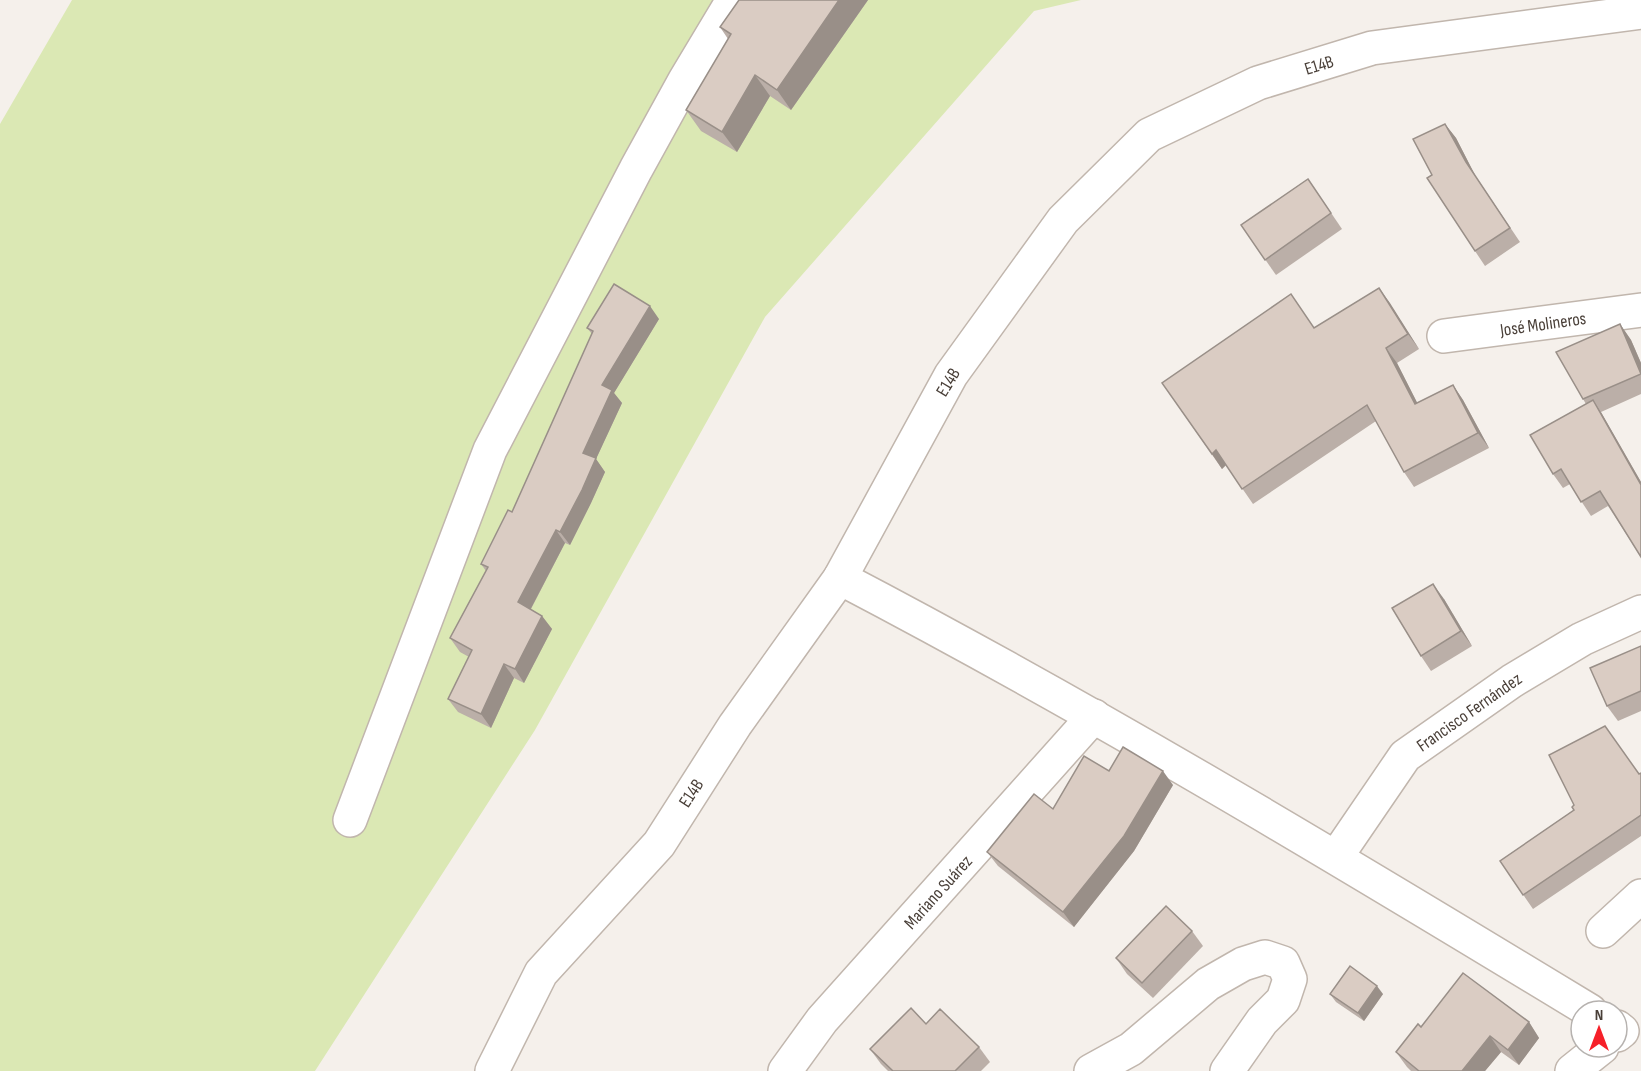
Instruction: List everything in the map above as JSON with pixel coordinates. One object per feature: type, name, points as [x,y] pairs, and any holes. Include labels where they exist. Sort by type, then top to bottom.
[{"type":"street","points":[[350,820],[490,450],[636,169],[685,80],[733,0]]},
{"type":"street","name":"E14B","points":[[492,1071],[541,973],[659,844],[735,725],[840,578],[951,375],[1063,220],[1149,135],[1258,83],[1372,48],[1641,12]]},
{"type":"street","name":"José Molineros","points":[[1444,336],[1641,310]]},
{"type":"street","points":[[840,578],[1094,716],[1336,857],[1570,999]]},
{"type":"street","name":"Francisco Fernández","points":[[1336,857],[1405,756],[1512,681],[1582,639],[1641,612]]},
{"type":"street","name":"Mariano Suárez","points":[[785,1071],[822,1020],[1094,716]]},
{"type":"street","points":[[1603,931],[1641,896]]},
{"type":"street","points":[[1092,1071],[1131,1049],[1208,984],[1243,964],[1265,957],[1283,963],[1290,979],[1283,1000],[1262,1021],[1227,1071]]},
{"type":"street","points":[[1572,1071],[1587,1059]]},
{"type":"green space","points":[[72,0],[1081,0],[1034,11],[765,317],[535,730],[315,1071],[0,1071],[0,124]]},
{"type":"building","points":[[739,0],[839,0],[777,90],[755,75],[722,132],[686,110],[731,34],[720,27]]},
{"type":"building","points":[[1445,124],[1466,162],[1510,228],[1475,251],[1427,178],[1432,175],[1413,139]]},
{"type":"building","points":[[1308,179],[1331,213],[1265,260],[1241,225]]},
{"type":"building","points":[[614,284],[650,306],[602,385],[612,390],[583,453],[596,458],[582,490],[560,532],[556,530],[518,602],[542,616],[515,669],[504,664],[481,714],[448,699],[472,650],[450,638],[488,567],[481,564],[508,510],[512,512],[593,331],[587,328]]},
{"type":"building","points":[[1379,288],[1408,334],[1386,348],[1415,404],[1453,385],[1478,433],[1404,472],[1367,405],[1242,489],[1216,450],[1212,454],[1162,383],[1291,294],[1314,328]]},
{"type":"building","points":[[1620,324],[1641,374],[1583,399],[1556,352]]},
{"type":"building","points":[[1593,400],[1641,485],[1641,557],[1600,491],[1581,502],[1561,469],[1553,474],[1530,435]]},
{"type":"building","points":[[1433,584],[1461,631],[1421,656],[1392,608]]},
{"type":"building","points":[[1641,646],[1641,691],[1607,706],[1590,668]]},
{"type":"building","points":[[1605,726],[1639,774],[1641,773],[1641,815],[1523,895],[1500,861],[1574,810],[1572,807],[1574,805],[1549,755]]},
{"type":"building","points":[[1123,747],[1163,771],[1124,836],[1063,912],[987,852],[1034,794],[1053,809],[1084,756],[1109,771]]},
{"type":"building","points":[[1166,906],[1192,931],[1142,983],[1116,958]]},
{"type":"building","points":[[1350,966],[1377,986],[1358,1013],[1330,994]]},
{"type":"building","points":[[1463,973],[1529,1022],[1508,1050],[1490,1036],[1462,1071],[1419,1071],[1396,1052],[1418,1024],[1421,1027]]},
{"type":"building","points":[[911,1008],[926,1024],[940,1009],[979,1047],[955,1071],[893,1071],[870,1049]]}]
